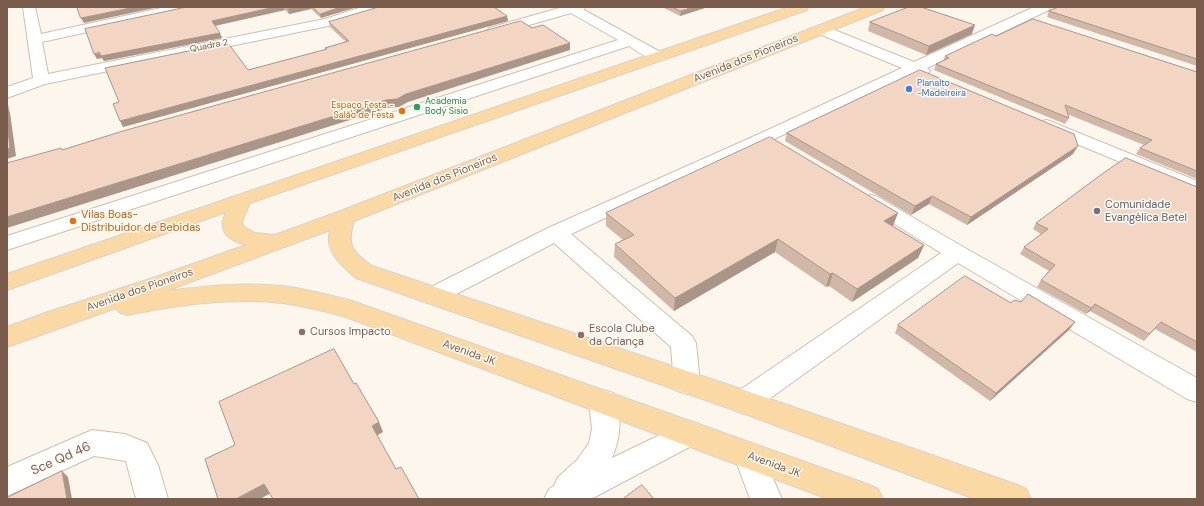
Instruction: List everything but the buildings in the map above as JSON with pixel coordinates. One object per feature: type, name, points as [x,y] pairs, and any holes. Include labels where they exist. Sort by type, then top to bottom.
[{"type":"main road","points":[[7,282],[242,199],[802,7]]},
{"type":"main road","name":"Avenida dos Pioneiros","points":[[7,337],[345,217],[878,7]]},
{"type":"main road","points":[[242,199],[232,221],[233,229],[244,238],[253,241],[278,240]]},
{"type":"main road","points":[[345,217],[339,240],[342,251],[350,261],[364,272],[744,402],[1016,499]]},
{"type":"main road","name":"Avenida JK","points":[[57,318],[146,302],[213,295],[274,294],[316,300],[352,310],[867,499]]},
{"type":"street","points":[[29,7],[41,80]]},
{"type":"street","points":[[35,39],[184,7]]},
{"type":"street","name":"Quadra 2","points":[[7,93],[41,80],[328,22],[375,7]]},
{"type":"street","points":[[481,34],[574,8],[659,57]]},
{"type":"street","points":[[433,296],[556,233],[765,138],[1024,16],[1046,15]]},
{"type":"street","points":[[822,30],[935,77]]},
{"type":"street","points":[[7,243],[630,41]]},
{"type":"street","points":[[1030,117],[1197,188]]},
{"type":"street","points":[[765,138],[786,150]]},
{"type":"street","points":[[854,191],[957,253],[1197,391]]},
{"type":"street","points":[[556,233],[683,343],[687,383]]},
{"type":"street","points":[[744,402],[957,253]]},
{"type":"street","points":[[551,499],[570,486],[591,466],[600,450],[606,432],[603,401]]},
{"type":"street","points":[[560,499],[689,434]]},
{"type":"street","name":"Sce Qd 46","points":[[7,482],[92,443],[110,445],[126,447],[137,452],[143,465],[152,499]]},
{"type":"street","points":[[749,456],[766,499]]},
{"type":"place","name":"Planalto -Madeireira","points":[[909,89]]},
{"type":"place","name":"Academia Body Sisio","points":[[417,107]]},
{"type":"place","name":"Espaço Festa - Salão de Festa","points":[[402,111]]},
{"type":"place","name":"Comunidade Evangélica Betel","points":[[1097,211]]},
{"type":"place","name":"Vilas Boas- Distribuidor de Bebidas","points":[[73,221]]},
{"type":"place","name":"Cursos Impacto","points":[[302,332]]},
{"type":"place","name":"Escola Clube da Criança","points":[[581,335]]}]
